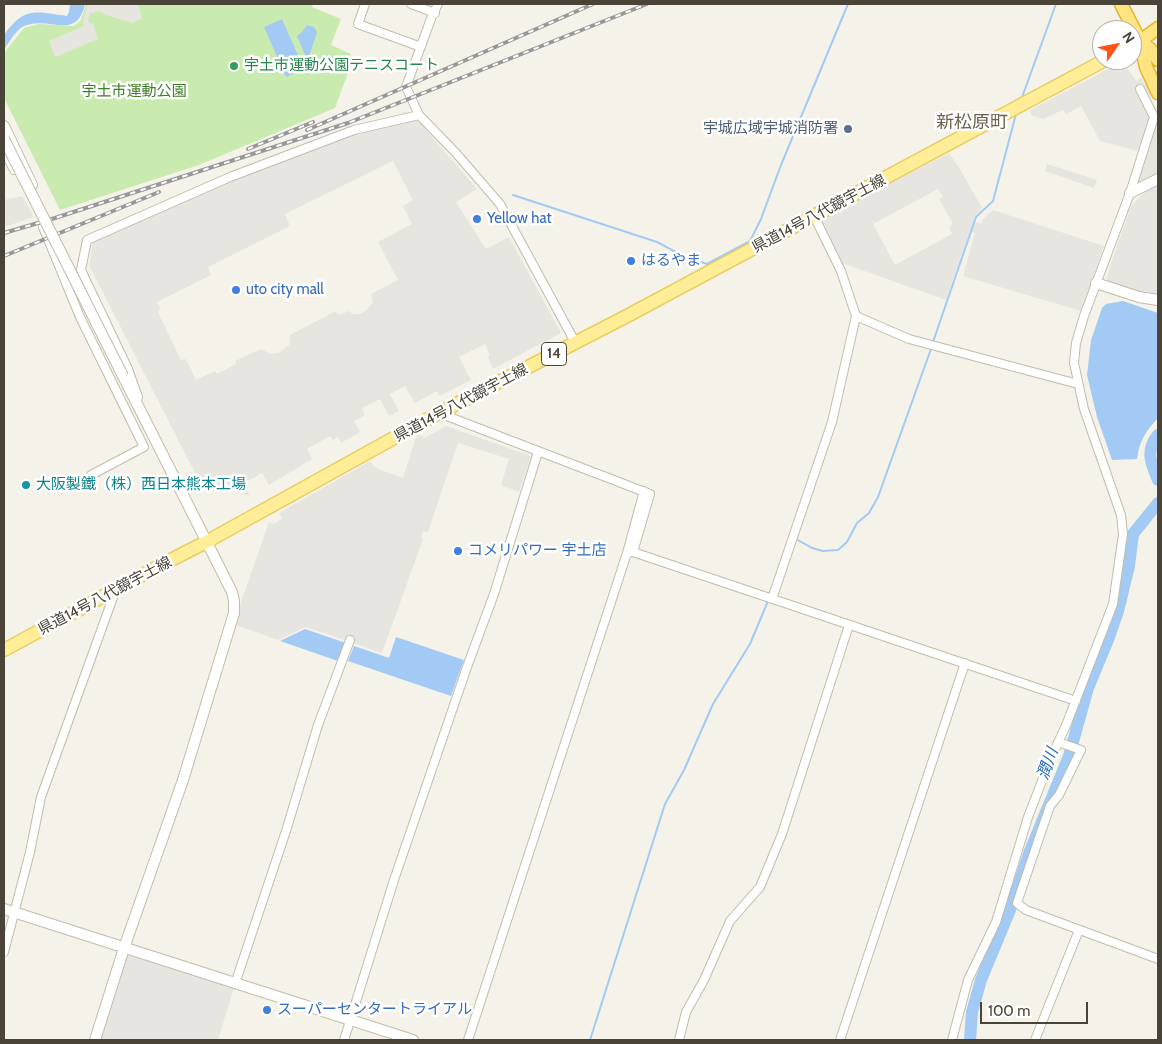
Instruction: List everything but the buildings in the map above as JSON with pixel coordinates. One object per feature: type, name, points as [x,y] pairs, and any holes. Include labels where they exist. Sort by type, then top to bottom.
[{"type":"highway","points":[[1121,4],[1127,20]]},
{"type":"highway","points":[[1142,39],[1158,28]]},
{"type":"highway","points":[[1142,41],[1158,37]]},
{"type":"highway","points":[[1142,46],[1150,49],[1158,60]]},
{"type":"highway","points":[[1142,57],[1158,93]]},
{"type":"main road","name":"県道14号八代鏡宇土線","points":[[4,650],[116,589],[208,542],[439,413],[627,316],[1092,67]]},
{"type":"street","points":[[365,4],[358,24],[422,47]]},
{"type":"street","points":[[411,4],[435,13]]},
{"type":"street","points":[[438,4],[406,87],[419,115],[456,153],[500,204],[575,342]]},
{"type":"street","points":[[952,1040],[968,980],[996,922],[1028,817],[1060,743],[1112,604],[1123,534],[1121,516],[1084,409],[1074,363],[1076,344],[1096,283],[1130,193],[1154,117],[1140,89]]},
{"type":"street","points":[[151,432],[128,369],[81,270],[87,240],[230,177],[354,130],[419,115]]},
{"type":"street","points":[[4,126],[43,208]]},
{"type":"street","points":[[4,139],[208,542],[232,592],[234,601],[234,612],[183,780],[124,948],[95,1040]]},
{"type":"street","points":[[4,150],[38,215],[80,317],[144,447],[91,475]]},
{"type":"street","points":[[1130,193],[1158,178]]},
{"type":"street","points":[[772,599],[832,422],[856,316],[841,270],[814,216]]},
{"type":"street","points":[[1096,283],[1139,297],[1158,300]]},
{"type":"street","points":[[856,316],[909,339],[1078,384]]},
{"type":"street","points":[[439,413],[650,494],[468,1040]]},
{"type":"street","points":[[344,1040],[394,880],[494,594],[538,452]]},
{"type":"street","points":[[630,553],[1076,701]]},
{"type":"street","points":[[4,952],[8,910],[30,852],[42,797],[116,589]]},
{"type":"street","points":[[679,1040],[686,1012],[704,980],[730,921],[760,887],[785,824],[849,625]]},
{"type":"street","points":[[235,984],[286,830],[318,725],[350,640]]},
{"type":"street","points":[[840,1040],[966,663]]},
{"type":"street","points":[[1060,743],[1081,750],[1059,795],[1050,806],[1017,904],[1026,910],[1158,959]]},
{"type":"street","points":[[8,910],[413,1040]]},
{"type":"street","points":[[1035,1040],[1079,930]]},
{"type":"green space","name":"宇土市運動公園","points":[[86,4],[313,4],[312,7],[341,19],[331,45],[351,54],[348,61],[352,62],[335,108],[199,165],[60,210],[4,98],[4,53],[24,28],[39,24],[74,26],[81,20]]},
{"type":"shaded area","points":[[90,4],[138,4],[142,18],[132,23],[103,14],[102,12],[90,13],[88,22],[93,24],[98,39],[55,57],[49,41],[84,26],[83,21],[86,8]]},
{"type":"shaded area","points":[[1106,70],[1129,70],[1136,81],[1141,77],[1151,94],[1148,96],[1155,110],[1137,151],[1100,141],[1081,106],[1066,114],[1063,110],[1043,119],[1031,115],[1030,110]]},
{"type":"shaded area","points":[[406,112],[415,117],[477,189],[456,202],[486,249],[509,237],[561,333],[493,369],[485,344],[459,357],[471,380],[439,396],[437,391],[415,403],[405,386],[390,394],[399,411],[389,416],[380,399],[362,408],[365,415],[354,421],[360,432],[341,443],[338,437],[333,440],[330,436],[307,449],[312,459],[269,485],[262,473],[243,484],[250,496],[197,477],[89,265],[93,241],[232,179]],"holes":[[[393,161],[413,200],[403,206],[412,224],[378,242],[398,280],[371,294],[373,302],[367,310],[360,314],[353,314],[348,311],[338,315],[336,311],[290,335],[290,344],[279,353],[271,354],[261,349],[235,361],[236,364],[217,374],[215,371],[196,380],[186,359],[181,360],[158,312],[161,309],[157,302],[211,275],[208,267],[290,226],[285,214]]]},
{"type":"shaded area","points":[[1157,119],[1158,174],[1136,185]]},
{"type":"shaded area","points":[[949,153],[982,208],[973,221],[981,224],[983,219],[993,210],[1104,246],[1081,311],[963,276],[975,233],[970,231],[946,300],[842,263],[819,220]],"holes":[[[938,189],[943,197],[939,199],[953,224],[949,227],[952,234],[895,265],[873,224]]]},
{"type":"shaded area","points":[[1047,164],[1097,180],[1094,188],[1045,171]]},
{"type":"shaded area","points":[[1158,184],[1158,297],[1109,283],[1106,278],[1131,206],[1145,191]]},
{"type":"shaded area","points":[[22,196],[34,217],[4,227],[4,200]]},
{"type":"shaded area","points":[[446,426],[531,456],[519,492],[501,485],[509,459],[458,443],[428,532],[423,531],[421,538],[423,539],[382,653],[306,627],[278,640],[236,625],[241,602],[269,522],[274,524],[282,518],[279,513],[370,461],[378,469],[403,478],[416,437],[419,435],[425,438]]},
{"type":"shaded area","points":[[124,948],[235,984],[218,1040],[95,1040]]},
{"type":"water","points":[[70,4],[85,4],[81,15],[75,22],[69,25],[34,23],[24,26],[15,33],[4,50],[4,35],[18,19],[31,13],[67,16]]},
{"type":"water","points":[[282,19],[304,69],[286,77],[264,27]]},
{"type":"water","points":[[307,25],[314,27],[317,32],[309,57],[306,57],[297,36]]},
{"type":"water","points":[[1123,301],[1158,313],[1158,418],[1144,437],[1139,447],[1137,459],[1112,460],[1097,417],[1087,375],[1091,340],[1102,308],[1106,304]]},
{"type":"water","points":[[305,629],[346,643],[338,661],[280,641]]},
{"type":"water","points":[[396,637],[464,660],[451,696],[348,661],[354,646],[389,658]]},
{"type":"waterway","points":[[513,195],[657,242],[685,257],[707,264],[750,241],[761,219],[781,165],[848,4]]},
{"type":"waterway","points":[[1021,100],[1056,4]]},
{"type":"waterway","points":[[933,342],[976,217],[993,201],[1016,114]]},
{"type":"waterway","points":[[796,539],[812,548],[823,551],[838,550],[847,542],[857,523],[869,513],[878,497],[932,346]]},
{"type":"waterway","name":"潤川","points":[[1158,435],[1150,452],[1151,463],[1158,480]]},
{"type":"waterway","name":"潤川","points":[[970,1040],[972,1012],[981,980],[1010,910],[1030,851],[1069,756],[1088,688],[1118,611],[1129,566],[1133,534],[1158,503]]},
{"type":"waterway","points":[[590,1040],[665,804],[684,770],[713,704],[750,644],[768,601],[766,600]]},
{"type":"railway","points":[[307,130],[593,4]]},
{"type":"railway","points":[[4,233],[348,123],[647,4]]},
{"type":"railway","points":[[248,149],[313,122]]},
{"type":"railway","points":[[4,256],[159,192]]},
{"type":"place","name":"宇土市運動公園テニスコート","points":[[234,66]]},
{"type":"place","name":"宇城広域宇城消防署","points":[[848,129]]},
{"type":"place","name":"Yellow hat","points":[[477,219]]},
{"type":"place","name":"はるやま","points":[[631,261]]},
{"type":"place","name":"uto city mall","points":[[236,290]]},
{"type":"place","name":"大阪製鐵（株）西日本熊本工場","points":[[26,485]]},
{"type":"place","name":"コメリパワー 宇土店","points":[[458,551]]},
{"type":"place","name":"スーパーセンタートライアル","points":[[267,1010]]},
{"type":"district","name":"新松原町","points":[[972,123]]}]
